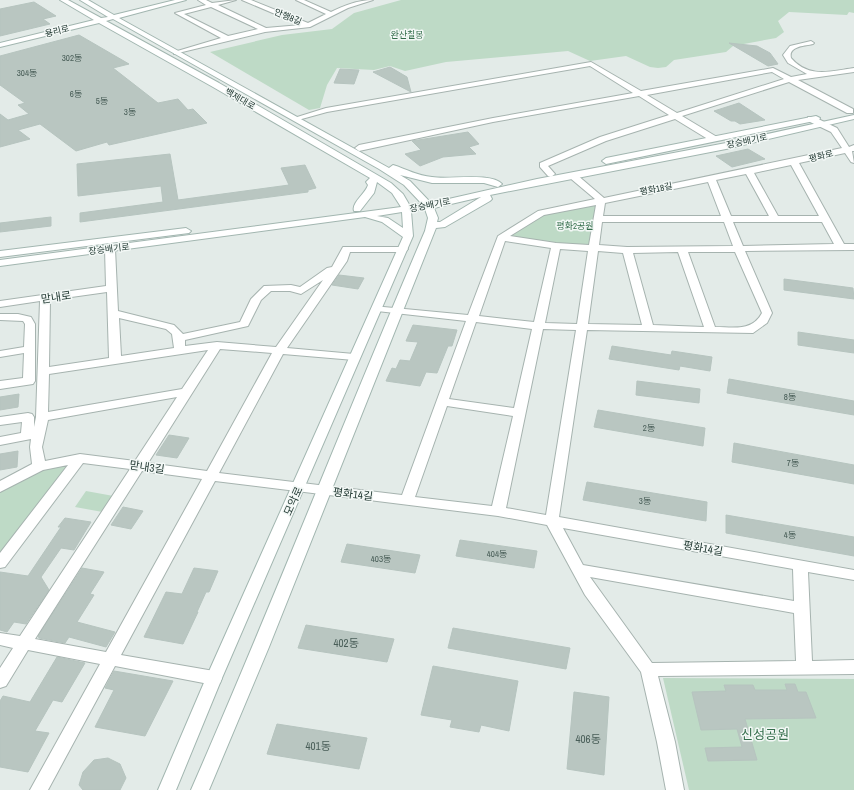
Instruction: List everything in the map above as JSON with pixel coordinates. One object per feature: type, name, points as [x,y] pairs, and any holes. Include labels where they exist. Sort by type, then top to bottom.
[{"type":"street","name":"백제대로","points":[[63,0],[222,89],[376,179],[401,195],[406,206]]},
{"type":"street","name":"백제대로","points":[[83,0],[176,53],[337,140],[407,183],[427,202]]},
{"type":"street","name":"용리로","points":[[0,45],[183,0]]},
{"type":"street","name":"안행8길","points":[[202,0],[265,30]]},
{"type":"street","points":[[227,38],[178,13],[233,0]]},
{"type":"street","name":"안행8길","points":[[246,0],[308,26]]},
{"type":"street","points":[[300,1],[309,0]]},
{"type":"street","name":"안행8길","points":[[176,53],[227,38],[265,30],[308,26],[331,14],[370,0]]},
{"type":"street","points":[[300,1],[331,14]]},
{"type":"street","points":[[812,44],[792,47],[787,53],[787,56],[791,62],[816,76]]},
{"type":"street","points":[[298,118],[326,110],[590,64],[714,139]]},
{"type":"street","points":[[359,148],[493,120],[773,70],[853,113]]},
{"type":"street","points":[[551,174],[543,165],[603,139],[790,79],[852,72]]},
{"type":"street","name":"장승배기로","points":[[427,202],[498,184],[811,119],[853,113]]},
{"type":"street","name":"장승배기로","points":[[0,254],[360,212],[484,194],[684,155],[823,125],[853,113]]},
{"type":"street","name":"평화로","points":[[811,119],[834,130],[850,149],[854,160]]},
{"type":"street","points":[[337,140],[344,140],[400,172],[430,179],[454,182],[492,180],[498,184]]},
{"type":"street","name":"평화로","points":[[794,162],[850,149]]},
{"type":"street","points":[[794,162],[840,248]]},
{"type":"street","name":"평화18길","points":[[501,238],[541,213],[794,162]]},
{"type":"street","points":[[749,171],[775,219]]},
{"type":"street","points":[[573,176],[601,200],[552,521],[590,591],[648,670],[666,742],[675,790]]},
{"type":"street","points":[[377,308],[539,326],[749,331],[763,321],[767,312],[739,250],[711,178]]},
{"type":"street","points":[[376,179],[370,182],[373,184],[372,190],[366,199],[358,205],[360,212],[385,220],[408,236]]},
{"type":"street","points":[[432,225],[442,225],[487,199],[484,194]]},
{"type":"street","points":[[200,790],[325,491],[381,347],[398,310],[432,225],[433,218],[427,202]]},
{"type":"street","name":"모악로","points":[[167,790],[214,678],[299,488],[354,357],[403,249],[408,236],[406,206]]},
{"type":"street","name":"장승배기로","points":[[0,263],[110,249],[360,212]]},
{"type":"street","points":[[597,219],[825,219]]},
{"type":"street","points":[[407,500],[501,238],[556,246],[627,250],[683,251],[854,247]]},
{"type":"street","points":[[498,511],[556,246]]},
{"type":"street","points":[[110,249],[115,360]]},
{"type":"street","points":[[39,790],[280,349],[339,265],[346,249],[403,249]]},
{"type":"street","points":[[627,250],[649,329]]},
{"type":"street","points":[[683,251],[711,330]]},
{"type":"street","points":[[178,338],[244,324],[256,299],[268,288],[291,288],[301,291],[339,265]]},
{"type":"street","name":"맏내로","points":[[0,304],[111,288]]},
{"type":"street","points":[[40,466],[36,447],[42,417],[45,298]]},
{"type":"street","points":[[112,313],[170,327],[177,333],[180,350]]},
{"type":"street","points":[[0,317],[18,316],[27,319],[30,324],[29,381],[0,385]]},
{"type":"street","points":[[0,681],[217,345]]},
{"type":"street","points":[[43,371],[217,345],[280,349],[354,357]]},
{"type":"street","points":[[0,354],[30,349]]},
{"type":"street","points":[[42,417],[187,392]]},
{"type":"street","points":[[442,402],[520,413]]},
{"type":"street","points":[[0,422],[28,417],[27,436],[0,441]]},
{"type":"street","points":[[0,564],[80,458]]},
{"type":"street","name":"맏내3길","points":[[0,487],[40,466],[80,458],[299,488]]},
{"type":"street","name":"평화14길","points":[[299,488],[498,511],[854,575]]},
{"type":"street","points":[[800,565],[804,668]]},
{"type":"street","points":[[579,570],[801,608]]},
{"type":"street","points":[[0,639],[214,678]]},
{"type":"street","points":[[648,670],[854,667]]},
{"type":"green space","name":"완산칠봉","points":[[401,0],[854,0],[854,13],[849,12],[847,15],[789,12],[778,21],[784,32],[776,38],[733,46],[726,52],[674,60],[666,67],[658,68],[650,67],[626,56],[590,61],[568,51],[446,62],[405,71],[390,66],[374,70],[337,68],[327,85],[320,108],[309,110],[210,52],[282,35],[332,29],[354,13]]},
{"type":"green space","name":"평화2공원","points":[[601,200],[593,248],[501,238],[541,213]]},
{"type":"green space","points":[[80,458],[0,563],[0,487],[39,466]]},
{"type":"green space","points":[[86,491],[119,497],[108,513],[75,507]]},
{"type":"green space","name":"신성공원","points":[[663,678],[854,679],[854,790],[689,790]]},
{"type":"building","points":[[34,2],[56,16],[43,19],[50,24],[0,36],[0,9]]},
{"type":"building","points":[[79,35],[129,64],[113,68],[158,103],[178,99],[188,110],[193,109],[207,123],[109,145],[107,142],[76,151],[40,124],[18,130],[30,139],[0,147],[0,114],[8,120],[29,114],[18,105],[25,103],[0,85],[0,56]]},
{"type":"building","points":[[729,43],[757,46],[770,53],[778,64],[768,66]]},
{"type":"building","points":[[390,67],[407,77],[411,92],[373,72]]},
{"type":"building","points":[[340,69],[359,70],[354,84],[334,83]]},
{"type":"building","points":[[739,103],[765,120],[740,124],[735,121],[731,121],[714,111]]},
{"type":"building","points":[[468,132],[479,144],[469,147],[476,154],[443,157],[420,166],[405,154],[421,150],[412,141]]},
{"type":"building","points":[[748,149],[765,159],[732,167],[716,156]]},
{"type":"building","points":[[170,154],[178,200],[289,185],[281,168],[305,165],[316,188],[308,190],[308,192],[80,222],[80,213],[163,202],[161,186],[78,196],[77,164]]},
{"type":"building","points":[[51,217],[51,226],[0,232],[0,223]]},
{"type":"building","points":[[339,275],[364,278],[358,289],[332,285]]},
{"type":"building","points":[[784,279],[853,288],[854,299],[784,290]]},
{"type":"building","points":[[413,325],[457,330],[452,346],[448,346],[437,373],[426,372],[420,386],[386,381],[392,368],[396,369],[400,360],[410,361],[418,342],[406,341]]},
{"type":"building","points":[[798,332],[854,340],[854,353],[798,345]]},
{"type":"building","points":[[612,346],[671,355],[672,351],[712,357],[710,371],[680,366],[679,370],[609,359]]},
{"type":"building","points":[[729,379],[854,401],[854,415],[727,393]]},
{"type":"building","points":[[637,381],[700,389],[699,403],[636,395]]},
{"type":"building","points":[[19,394],[18,407],[0,410],[0,397]]},
{"type":"building","points":[[598,410],[705,428],[703,446],[594,427]]},
{"type":"building","points":[[169,435],[189,438],[177,458],[156,455]]},
{"type":"building","points":[[734,443],[854,465],[854,484],[732,462]]},
{"type":"building","points":[[18,451],[17,467],[0,470],[0,454]]},
{"type":"building","points":[[587,482],[707,502],[706,521],[583,500]]},
{"type":"building","points":[[123,507],[143,511],[131,529],[111,525]]},
{"type":"building","points":[[726,515],[854,537],[854,556],[726,533]]},
{"type":"building","points":[[65,518],[91,522],[74,550],[61,548],[41,577],[49,590],[26,624],[14,622],[7,632],[0,630],[0,572],[28,576],[61,527],[58,527]]},
{"type":"building","points":[[460,540],[537,551],[534,568],[456,556]]},
{"type":"building","points":[[347,544],[420,555],[415,573],[341,562]]},
{"type":"building","points":[[82,568],[104,572],[90,594],[94,595],[77,622],[115,632],[106,647],[69,637],[65,643],[39,638],[38,636]]},
{"type":"building","points":[[194,568],[218,571],[209,592],[206,592],[183,644],[144,637],[166,592],[182,594]]},
{"type":"building","points":[[306,625],[394,639],[387,662],[298,648]]},
{"type":"building","points":[[453,628],[570,648],[566,669],[448,648]]},
{"type":"building","points":[[57,657],[85,663],[62,702],[53,700],[35,731],[49,733],[28,772],[0,767],[0,701],[3,696],[30,702]]},
{"type":"building","points":[[433,666],[518,681],[509,731],[481,725],[479,732],[450,727],[452,720],[421,715]]},
{"type":"building","points":[[114,671],[173,681],[145,736],[95,727],[114,690],[105,688]]},
{"type":"building","points":[[785,684],[795,684],[798,692],[806,692],[816,718],[745,719],[757,760],[708,761],[705,748],[742,747],[737,729],[701,730],[692,692],[726,691],[724,685],[753,685],[755,690],[787,690]]},
{"type":"building","points":[[574,692],[609,697],[604,775],[567,769]]},
{"type":"building","points":[[277,724],[367,738],[359,769],[267,754]]},
{"type":"building","points":[[108,758],[120,764],[126,778],[120,790],[83,790],[79,785],[83,772],[94,760]]}]
